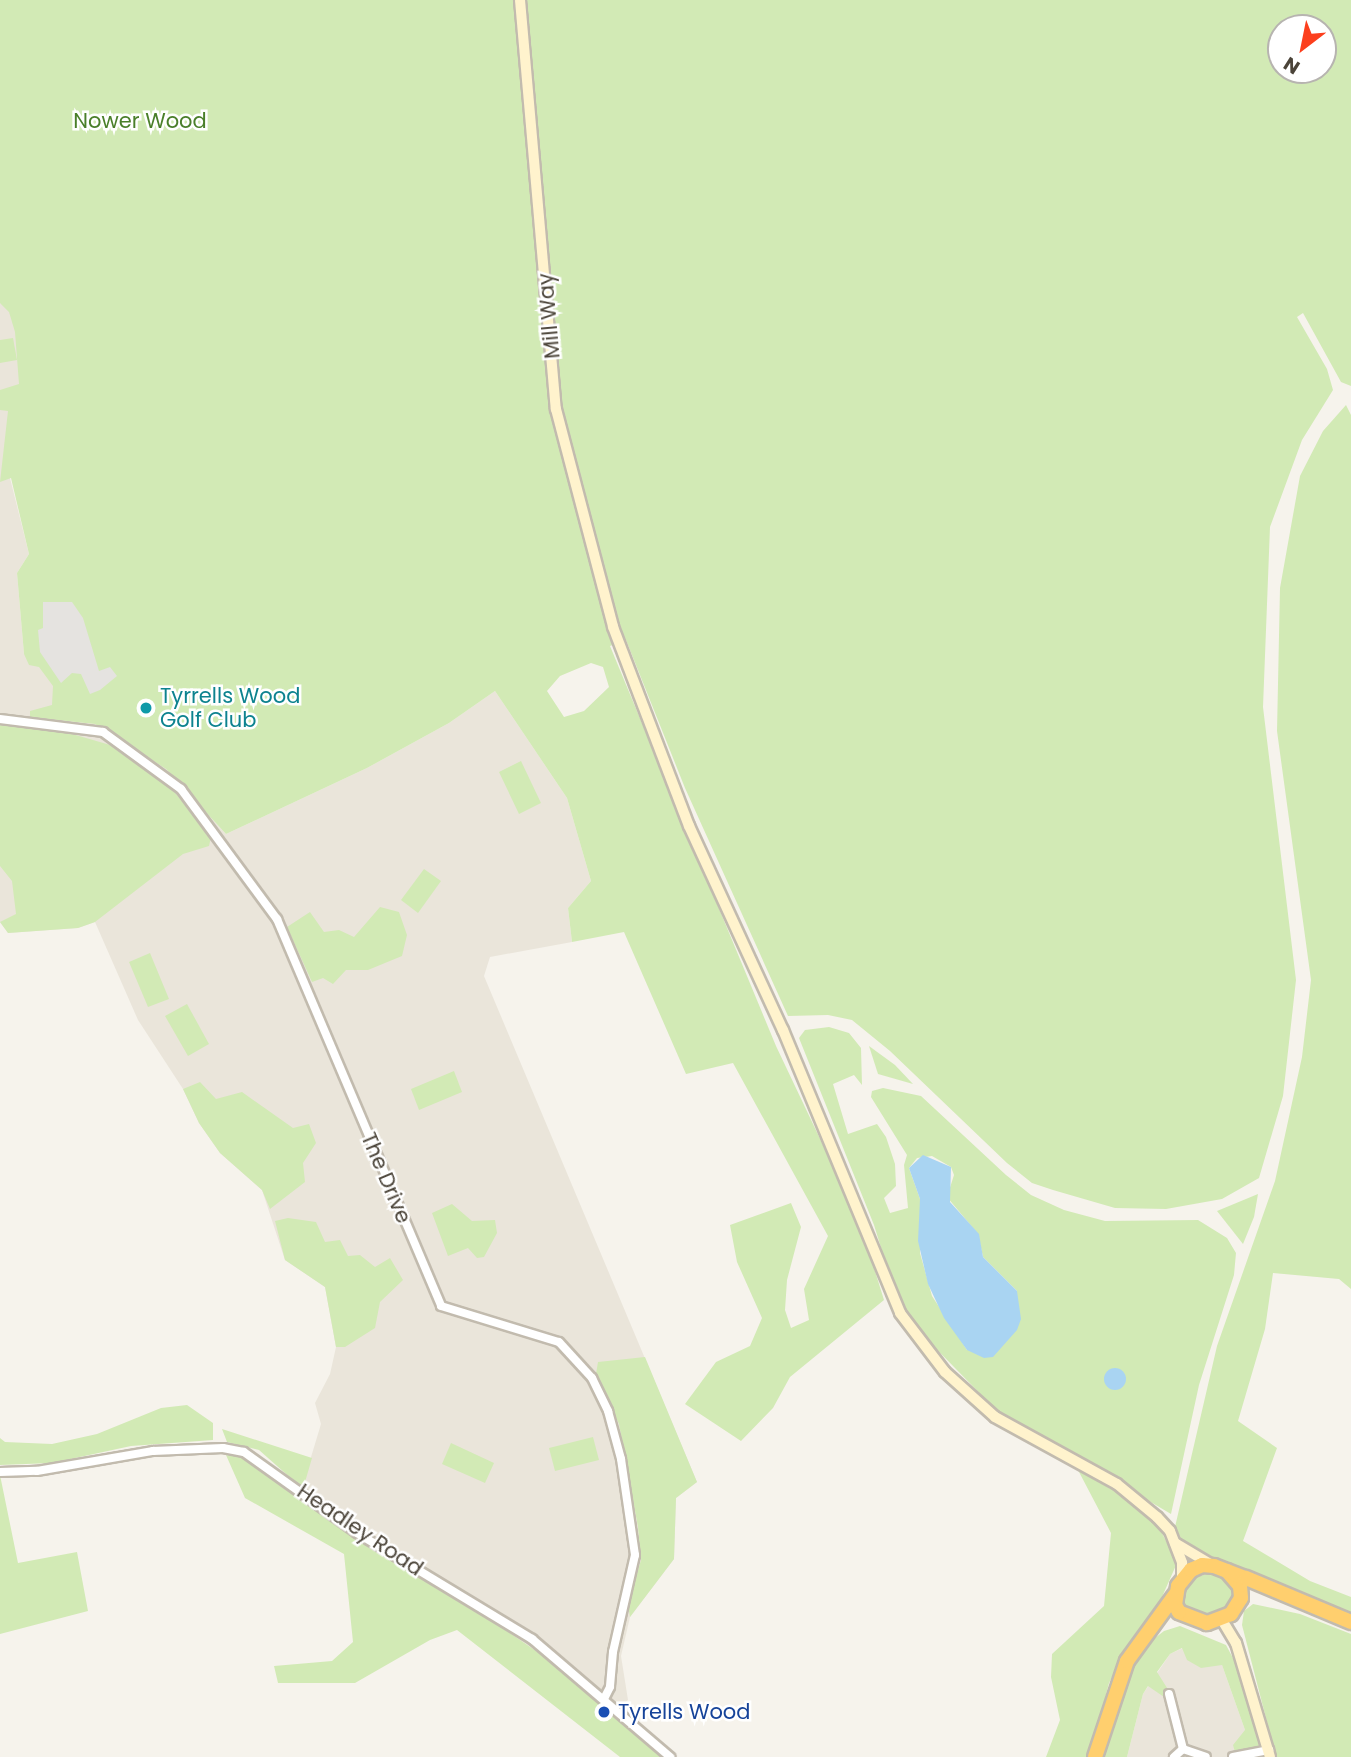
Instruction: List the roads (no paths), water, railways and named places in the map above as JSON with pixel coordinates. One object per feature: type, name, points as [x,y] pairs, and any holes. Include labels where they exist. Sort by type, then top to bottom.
[{"type":"highway","points":[[1094,1757],[1115,1685],[1148,1631],[1175,1595],[1182,1578],[1202,1566],[1221,1569],[1287,1599],[1351,1622]]},
{"type":"highway","points":[[1221,1569],[1240,1586],[1241,1598]]},
{"type":"highway","points":[[1148,1631],[1175,1618],[1222,1620],[1241,1598],[1251,1594],[1287,1599]]},
{"type":"highway","points":[[1175,1595],[1175,1605],[1188,1618]]},
{"type":"main road","name":"Mill Way","points":[[520,0],[556,409],[613,627],[690,826],[783,1030],[900,1313],[925,1349],[967,1393],[1017,1432],[1117,1484],[1157,1517],[1175,1543]]},
{"type":"main road","points":[[1175,1543],[1221,1569]]},
{"type":"main road","points":[[1175,1543],[1182,1578]]},
{"type":"main road","points":[[1222,1620],[1236,1643],[1269,1754]]},
{"type":"street","name":"The Drive","points":[[0,719],[103,732],[181,789],[277,919],[441,1306],[559,1342],[592,1378],[608,1411],[621,1459],[635,1555],[612,1652],[610,1687],[604,1699]]},
{"type":"street","name":"Headley Road","points":[[0,1472],[37,1471],[153,1451],[223,1448],[244,1452],[357,1533],[532,1639],[670,1757]]},
{"type":"street","points":[[1169,1694],[1183,1749]]},
{"type":"street","points":[[1174,1757],[1183,1749]]},
{"type":"street","points":[[1183,1749],[1206,1757]]},
{"type":"street","points":[[1233,1757],[1269,1754]]},
{"type":"water","points":[[923,1155],[951,1167],[950,1202],[979,1234],[983,1257],[1017,1291],[1021,1319],[1017,1330],[993,1357],[984,1358],[967,1350],[944,1318],[928,1284],[918,1241],[920,1199],[909,1168]]},
{"type":"water","points":[[1115,1368],[1123,1371],[1126,1379],[1123,1387],[1115,1390],[1107,1387],[1104,1379],[1107,1371]]},
{"type":"place","name":"Tyrrells Wood Golf Club","points":[[146,708]]},
{"type":"place","name":"Tyrells Wood","points":[[604,1712]]},
{"type":"park label","name":"Nower Wood","points":[[140,121]]}]
